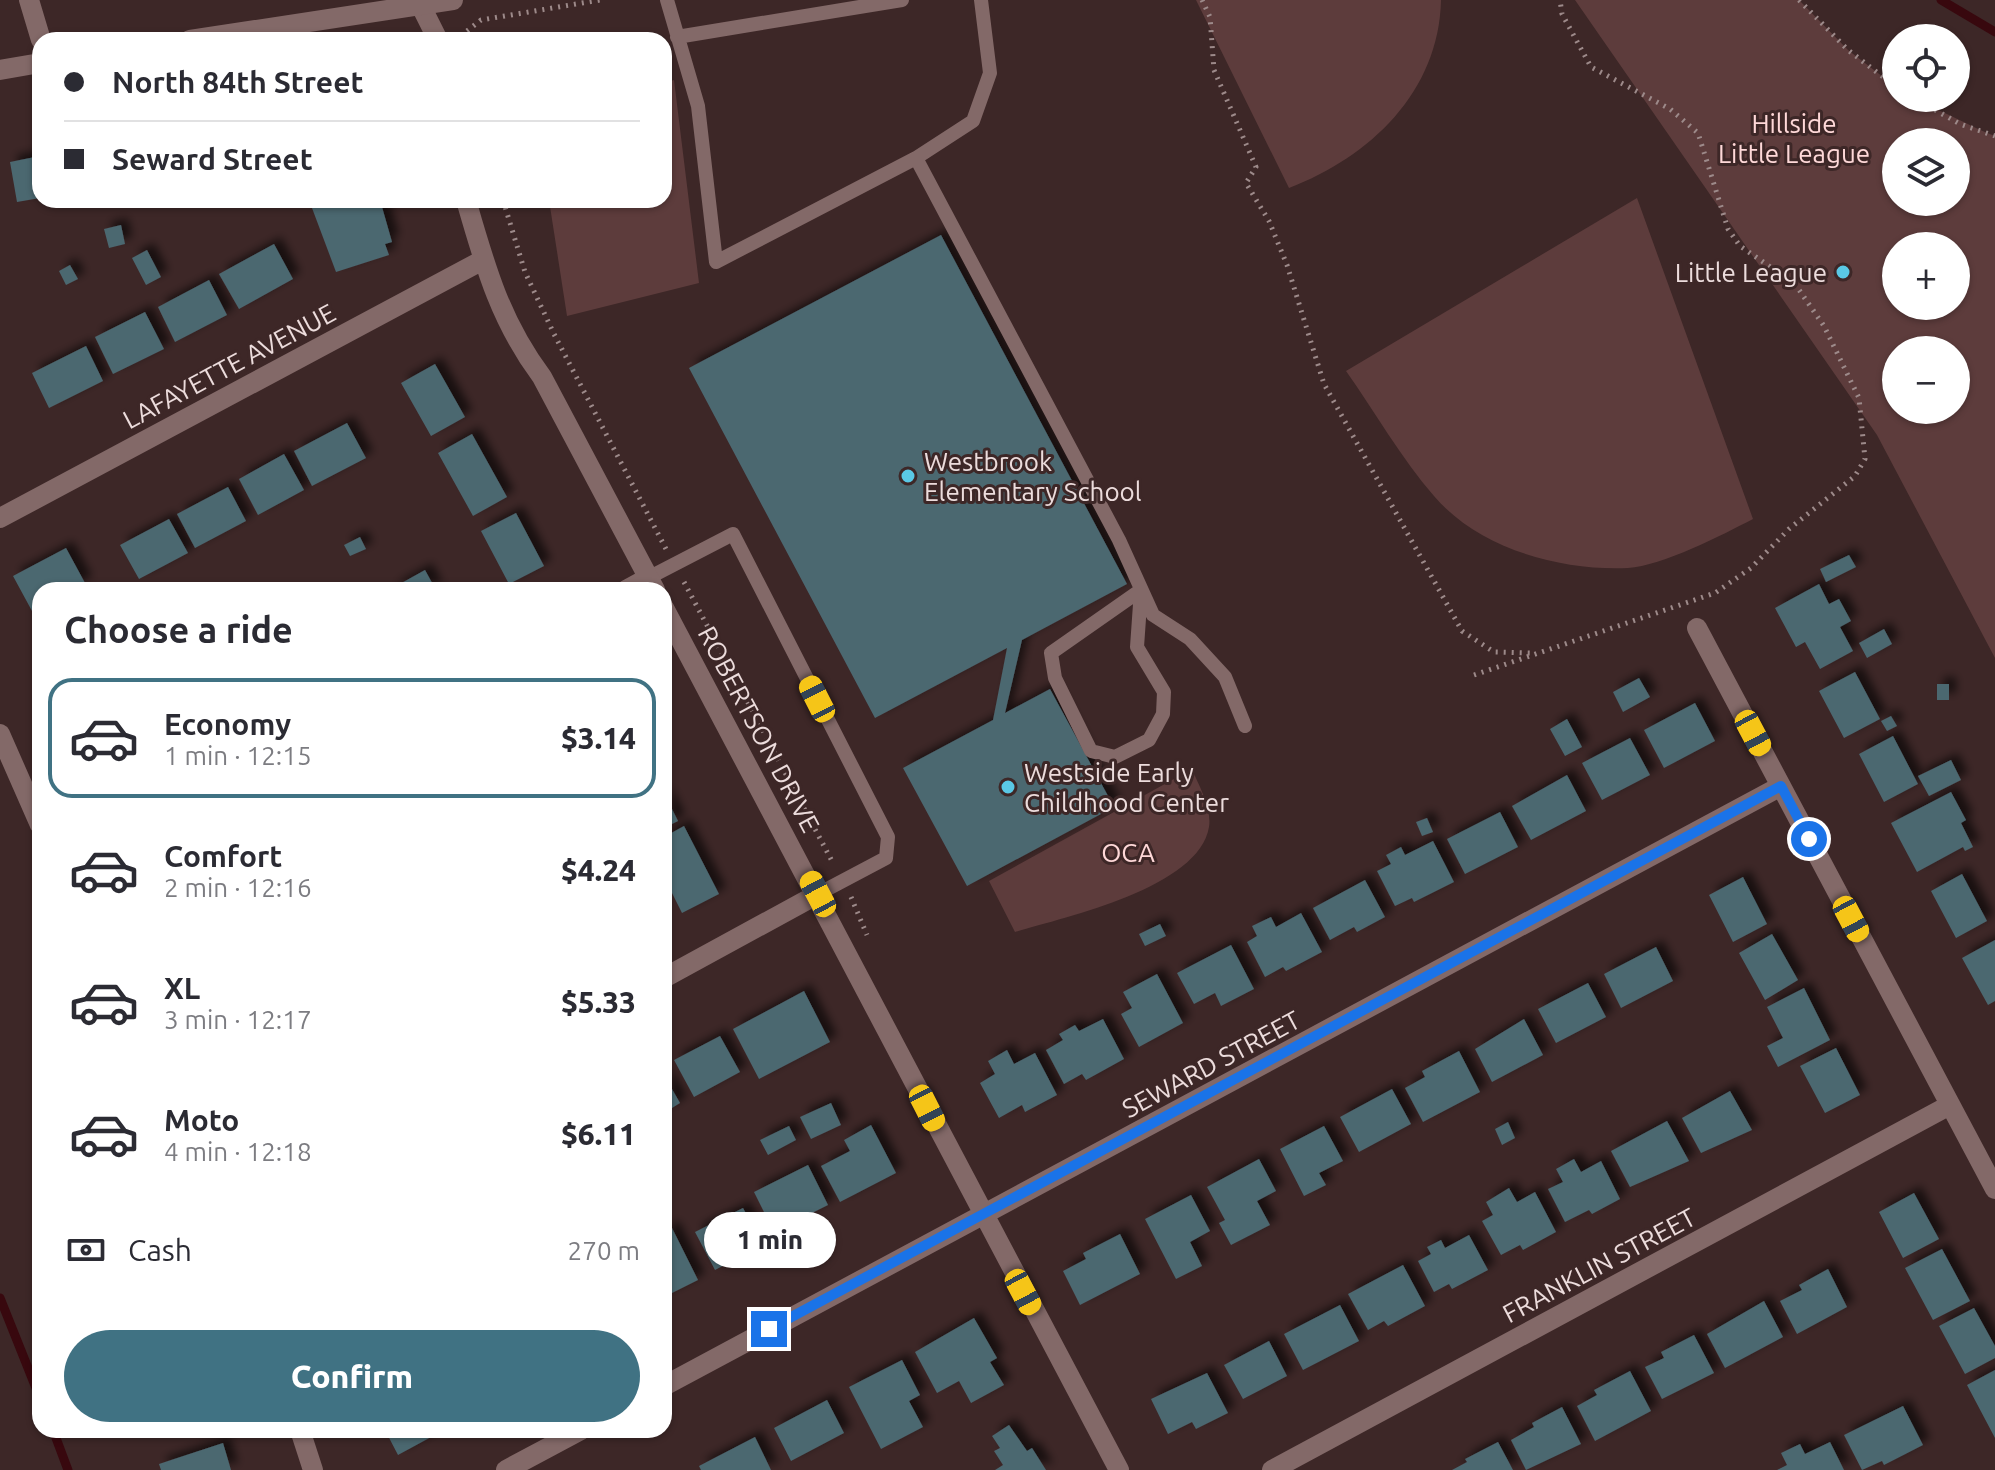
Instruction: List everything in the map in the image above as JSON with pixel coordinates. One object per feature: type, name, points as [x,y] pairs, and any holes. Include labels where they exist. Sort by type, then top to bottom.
[{"type":"street","points":[[29,0],[39,32]]},
{"type":"street","points":[[238,32],[419,2],[453,0]]},
{"type":"street","points":[[419,2],[434,32]]},
{"type":"street","points":[[0,70],[32,64]]},
{"type":"street","points":[[468,208],[494,296],[520,347],[542,377],[650,582]]},
{"type":"street","name":"LAFAYETTE AVENUE","points":[[0,518],[483,260]]},
{"type":"street","name":"ROBERTSON DRIVE","points":[[672,623],[818,894],[982,1215],[1119,1470]]},
{"type":"street","points":[[1697,628],[1995,1189]]},
{"type":"street","points":[[0,734],[32,807]]},
{"type":"street","name":"SEWARD STREET","points":[[672,1382],[1781,786]]},
{"type":"street","points":[[672,974],[818,894]]},
{"type":"street","name":"FRANKLIN STREET","points":[[1272,1470],[1950,1105]]},
{"type":"street","points":[[303,1438],[313,1470]]},
{"type":"street","points":[[506,1470],[566,1438]]},
{"type":"lane","points":[[667,0],[698,106],[716,262],[916,158],[973,121],[990,73],[981,0]]},
{"type":"lane","points":[[677,37],[902,0]]},
{"type":"lane","points":[[916,158],[1119,540],[1153,615],[1190,639],[1225,677],[1245,726]]},
{"type":"lane","points":[[654,582],[675,565],[733,534],[888,837],[886,858],[818,894]]},
{"type":"lane","points":[[1141,590],[1137,647],[1164,692],[1163,714],[1149,740],[1115,757],[1091,751],[1055,678],[1051,653],[1141,590]]},
{"type":"path","points":[[467,32],[481,20],[600,0]]},
{"type":"path","points":[[1202,0],[1210,17],[1214,70],[1256,167],[1246,183],[1269,221],[1287,265],[1324,384],[1449,614],[1462,631],[1494,652],[1515,655],[1542,652]]},
{"type":"path","points":[[1474,675],[1715,593],[1735,582],[1789,529],[1855,476],[1865,459],[1859,398],[1824,326],[1795,284],[1740,246],[1728,229],[1698,133],[1670,109],[1591,67],[1562,14],[1560,0]]},
{"type":"path","points":[[1799,0],[1848,50],[1882,76]]},
{"type":"path","points":[[1939,112],[1960,124],[1995,136]]},
{"type":"path","points":[[505,208],[525,272],[554,334],[844,882],[868,941]]},
{"type":"green space","points":[[1196,0],[1441,0],[1437,33],[1428,64],[1395,117],[1347,158],[1289,188]]},
{"type":"green space","name":"Hillside Little League","points":[[1575,0],[1799,0],[1848,50],[1882,76],[1882,112],[1943,112],[1995,136],[1995,658],[1877,435]]},
{"type":"green space","points":[[672,81],[699,283],[567,316],[550,208],[672,208]]},
{"type":"green space","points":[[1637,198],[1753,519],[1692,549],[1642,566],[1602,568],[1549,561],[1497,543],[1453,514],[1410,466],[1346,371]]},
{"type":"green space","name":"OCA","points":[[1192,769],[1207,805],[1209,827],[1200,848],[1182,867],[1127,897],[1015,932],[989,881]]},
{"type":"building","points":[[32,158],[32,199],[17,202],[10,162]]},
{"type":"building","points":[[312,208],[382,208],[392,242],[385,244],[389,255],[336,272]]},
{"type":"building","points":[[121,225],[125,244],[109,248],[104,229]]},
{"type":"building","name":"Westbrook Elementary School","points":[[941,235],[1127,584],[1022,640],[1005,713],[1050,689],[1114,807],[967,886],[903,768],[993,720],[1007,648],[875,718],[689,368]]},
{"type":"building","points":[[274,244],[293,279],[239,309],[219,274]]},
{"type":"building","points":[[147,250],[161,277],[146,285],[132,258]]},
{"type":"building","points":[[70,265],[78,279],[66,285],[59,271]]},
{"type":"building","points":[[209,280],[227,315],[175,342],[158,307]]},
{"type":"building","points":[[145,312],[164,349],[113,374],[95,337]]},
{"type":"building","points":[[86,346],[103,381],[49,408],[32,373]]},
{"type":"building","points":[[435,364],[465,417],[431,436],[401,383]]},
{"type":"building","points":[[347,423],[366,458],[312,486],[294,451]]},
{"type":"building","points":[[472,434],[507,497],[473,516],[438,453]]},
{"type":"building","points":[[284,454],[304,490],[258,515],[239,479]]},
{"type":"building","points":[[228,487],[246,521],[195,548],[177,514]]},
{"type":"building","points":[[516,513],[544,566],[508,582],[481,531]]},
{"type":"building","points":[[169,519],[188,553],[139,579],[120,545]]},
{"type":"building","points":[[360,537],[366,549],[350,556],[344,545]]},
{"type":"building","points":[[66,548],[84,582],[32,582],[32,611],[13,576]]},
{"type":"building","points":[[1849,555],[1856,567],[1826,582],[1820,569]]},
{"type":"building","points":[[425,570],[432,582],[403,582]]},
{"type":"building","points":[[1819,584],[1829,604],[1839,599],[1851,621],[1840,627],[1853,651],[1820,669],[1805,642],[1796,647],[1775,608]]},
{"type":"building","points":[[1884,629],[1892,644],[1867,658],[1859,643]]},
{"type":"building","points":[[1855,672],[1880,719],[1844,738],[1819,691]]},
{"type":"building","points":[[1639,678],[1650,697],[1623,712],[1613,692]]},
{"type":"building","points":[[1937,684],[1949,684],[1949,700],[1937,700]]},
{"type":"building","points":[[1695,703],[1715,741],[1664,768],[1644,730]]},
{"type":"building","points":[[1891,716],[1897,726],[1887,731],[1881,721]]},
{"type":"building","points":[[1567,719],[1582,747],[1565,756],[1550,729]]},
{"type":"building","points":[[1893,736],[1918,784],[1884,802],[1859,754]]},
{"type":"building","points":[[1630,738],[1650,775],[1602,800],[1582,763]]},
{"type":"building","points":[[1951,760],[1961,780],[1929,796],[1918,776]]},
{"type":"building","points":[[1567,775],[1586,811],[1531,840],[1512,806]]},
{"type":"building","points":[[1951,792],[1966,820],[1961,823],[1973,847],[1965,851],[1963,847],[1917,872],[1891,823]]},
{"type":"building","points":[[672,809],[678,821],[672,824]]},
{"type":"building","points":[[1500,812],[1518,847],[1465,874],[1447,839]]},
{"type":"building","points":[[1427,818],[1433,832],[1422,836],[1416,822]]},
{"type":"building","points":[[684,826],[719,894],[682,913],[672,893],[672,833]]},
{"type":"building","points":[[1433,841],[1454,882],[1414,902],[1412,898],[1395,906],[1377,871],[1391,864],[1386,855],[1401,847],[1405,855]]},
{"type":"building","points":[[1962,874],[1987,921],[1956,938],[1931,891]]},
{"type":"building","points":[[1743,877],[1767,924],[1733,942],[1709,895]]},
{"type":"building","points":[[1365,880],[1385,917],[1357,932],[1354,927],[1330,940],[1313,908]]},
{"type":"building","points":[[1301,913],[1322,952],[1286,971],[1283,967],[1265,977],[1247,942],[1257,936],[1252,926],[1271,917],[1276,927]]},
{"type":"building","points":[[1160,924],[1166,936],[1145,946],[1139,934]]},
{"type":"building","points":[[1772,934],[1798,980],[1765,1000],[1739,953]]},
{"type":"building","points":[[1995,940],[1995,1001],[1988,1005],[1962,958]]},
{"type":"building","points":[[1231,945],[1254,989],[1221,1006],[1215,993],[1194,1004],[1177,973]]},
{"type":"building","points":[[1656,947],[1673,981],[1621,1008],[1604,974]]},
{"type":"building","points":[[1157,974],[1183,1023],[1139,1047],[1121,1014],[1132,1008],[1123,992]]},
{"type":"building","points":[[1588,983],[1606,1017],[1556,1043],[1538,1009]]},
{"type":"building","points":[[1804,988],[1830,1040],[1778,1067],[1767,1046],[1783,1038],[1767,1007]]},
{"type":"building","points":[[804,991],[830,1042],[759,1079],[733,1029]]},
{"type":"building","points":[[1103,1019],[1124,1059],[1086,1080],[1082,1074],[1064,1084],[1046,1050],[1063,1040],[1059,1034],[1075,1025],[1079,1031]]},
{"type":"building","points":[[1524,1019],[1543,1055],[1492,1082],[1475,1049]]},
{"type":"building","points":[[720,1036],[740,1072],[694,1097],[674,1060]]},
{"type":"building","points":[[1836,1048],[1860,1095],[1825,1113],[1800,1066]]},
{"type":"building","points":[[1007,1050],[1014,1064],[1035,1053],[1057,1095],[1025,1112],[1022,1105],[999,1118],[980,1083],[995,1074],[988,1061]]},
{"type":"building","points":[[1459,1051],[1480,1092],[1423,1122],[1405,1088],[1425,1077],[1422,1071]]},
{"type":"building","points":[[672,1089],[680,1103],[672,1108]]},
{"type":"building","points":[[1392,1089],[1411,1124],[1359,1152],[1340,1117]]},
{"type":"building","points":[[1730,1091],[1752,1130],[1701,1153],[1682,1118]]},
{"type":"building","points":[[831,1103],[841,1125],[811,1139],[800,1117]]},
{"type":"building","points":[[1667,1121],[1689,1161],[1630,1187],[1611,1151]]},
{"type":"building","points":[[1508,1122],[1515,1138],[1502,1145],[1495,1129]]},
{"type":"building","points":[[871,1125],[896,1173],[840,1202],[821,1166],[850,1151],[844,1140]]},
{"type":"building","points":[[789,1126],[796,1140],[768,1155],[760,1140]]},
{"type":"building","points":[[1324,1126],[1343,1161],[1319,1173],[1326,1185],[1304,1196],[1280,1149]]},
{"type":"building","points":[[1259,1159],[1276,1191],[1257,1201],[1270,1225],[1231,1245],[1219,1223],[1225,1220],[1207,1187]]},
{"type":"building","points":[[1574,1159],[1581,1172],[1601,1161],[1620,1199],[1592,1214],[1589,1210],[1565,1222],[1548,1189],[1563,1182],[1556,1169]]},
{"type":"building","points":[[808,1165],[828,1205],[774,1232],[754,1192]]},
{"type":"building","points":[[1509,1188],[1517,1202],[1535,1192],[1556,1232],[1523,1250],[1520,1245],[1501,1255],[1482,1221],[1493,1215],[1486,1202]]},
{"type":"building","points":[[1914,1193],[1939,1239],[1903,1258],[1879,1212]]},
{"type":"building","points":[[1191,1195],[1210,1231],[1190,1242],[1202,1266],[1176,1279],[1145,1219]]},
{"type":"building","points":[[743,1208],[763,1245],[715,1270],[695,1232]]},
{"type":"building","points":[[672,1228],[698,1280],[672,1293]]},
{"type":"building","points":[[1120,1234],[1140,1274],[1080,1305],[1063,1271],[1086,1259],[1083,1253]]},
{"type":"building","points":[[1469,1235],[1488,1270],[1452,1289],[1449,1284],[1434,1292],[1418,1261],[1431,1254],[1427,1247],[1441,1240],[1445,1248]]},
{"type":"building","points":[[1942,1249],[1970,1301],[1933,1320],[1905,1268]]},
{"type":"building","points":[[1403,1265],[1425,1306],[1388,1326],[1384,1321],[1368,1330],[1348,1294]]},
{"type":"building","points":[[1828,1269],[1847,1307],[1797,1334],[1780,1301],[1802,1290],[1799,1285]]},
{"type":"building","points":[[1764,1301],[1783,1337],[1725,1368],[1707,1334]]},
{"type":"building","points":[[1340,1305],[1359,1341],[1303,1370],[1284,1334]]},
{"type":"building","points":[[1974,1308],[1995,1346],[1995,1358],[1965,1374],[1939,1326]]},
{"type":"building","points":[[974,1318],[997,1358],[990,1362],[1004,1385],[971,1403],[959,1381],[937,1393],[915,1352]]},
{"type":"building","points":[[1694,1335],[1714,1373],[1662,1399],[1645,1367],[1664,1358],[1661,1352]]},
{"type":"building","points":[[1269,1341],[1287,1376],[1243,1399],[1224,1365]]},
{"type":"building","points":[[902,1360],[920,1395],[909,1401],[923,1427],[881,1449],[849,1387]]},
{"type":"building","points":[[1995,1370],[1995,1438],[1967,1385]]},
{"type":"building","points":[[1630,1371],[1651,1411],[1595,1441],[1577,1406],[1597,1395],[1594,1390]]},
{"type":"building","points":[[1207,1373],[1228,1413],[1196,1429],[1192,1422],[1168,1434],[1151,1399]]},
{"type":"building","points":[[827,1400],[844,1433],[791,1461],[774,1428]]},
{"type":"building","points":[[1903,1406],[1923,1445],[1884,1465],[1882,1461],[1862,1470],[1844,1435]]},
{"type":"building","points":[[1562,1407],[1581,1444],[1526,1470],[1511,1440],[1534,1427],[1532,1423]]},
{"type":"building","points":[[1009,1425],[1027,1451],[1032,1448],[1046,1470],[995,1470],[1003,1465],[994,1451],[1000,1448],[992,1436]]},
{"type":"building","points":[[755,1437],[771,1470],[701,1470],[699,1466]]},
{"type":"building","points":[[389,1438],[429,1438],[398,1455]]},
{"type":"building","points":[[1498,1442],[1513,1470],[1452,1470],[1467,1462],[1465,1459]]},
{"type":"building","points":[[1830,1442],[1844,1470],[1777,1470],[1787,1465],[1781,1453],[1800,1444],[1805,1454]]},
{"type":"building","points":[[223,1443],[231,1470],[161,1470],[159,1464]]},
{"type":"waterway","points":[[1941,0],[1995,32]]},
{"type":"waterway","points":[[0,1298],[32,1378]]},
{"type":"waterway","points":[[56,1438],[68,1470]]},
{"type":"place","name":"Little League","points":[[1843,272]]},
{"type":"place","name":"Westbrook Elementary School","points":[[908,476]]},
{"type":"place","name":"Westside Early Childhood Center","points":[[1008,787]]},
{"type":"route","points":[[769,1329],[1781,786],[1809,839]]}]
